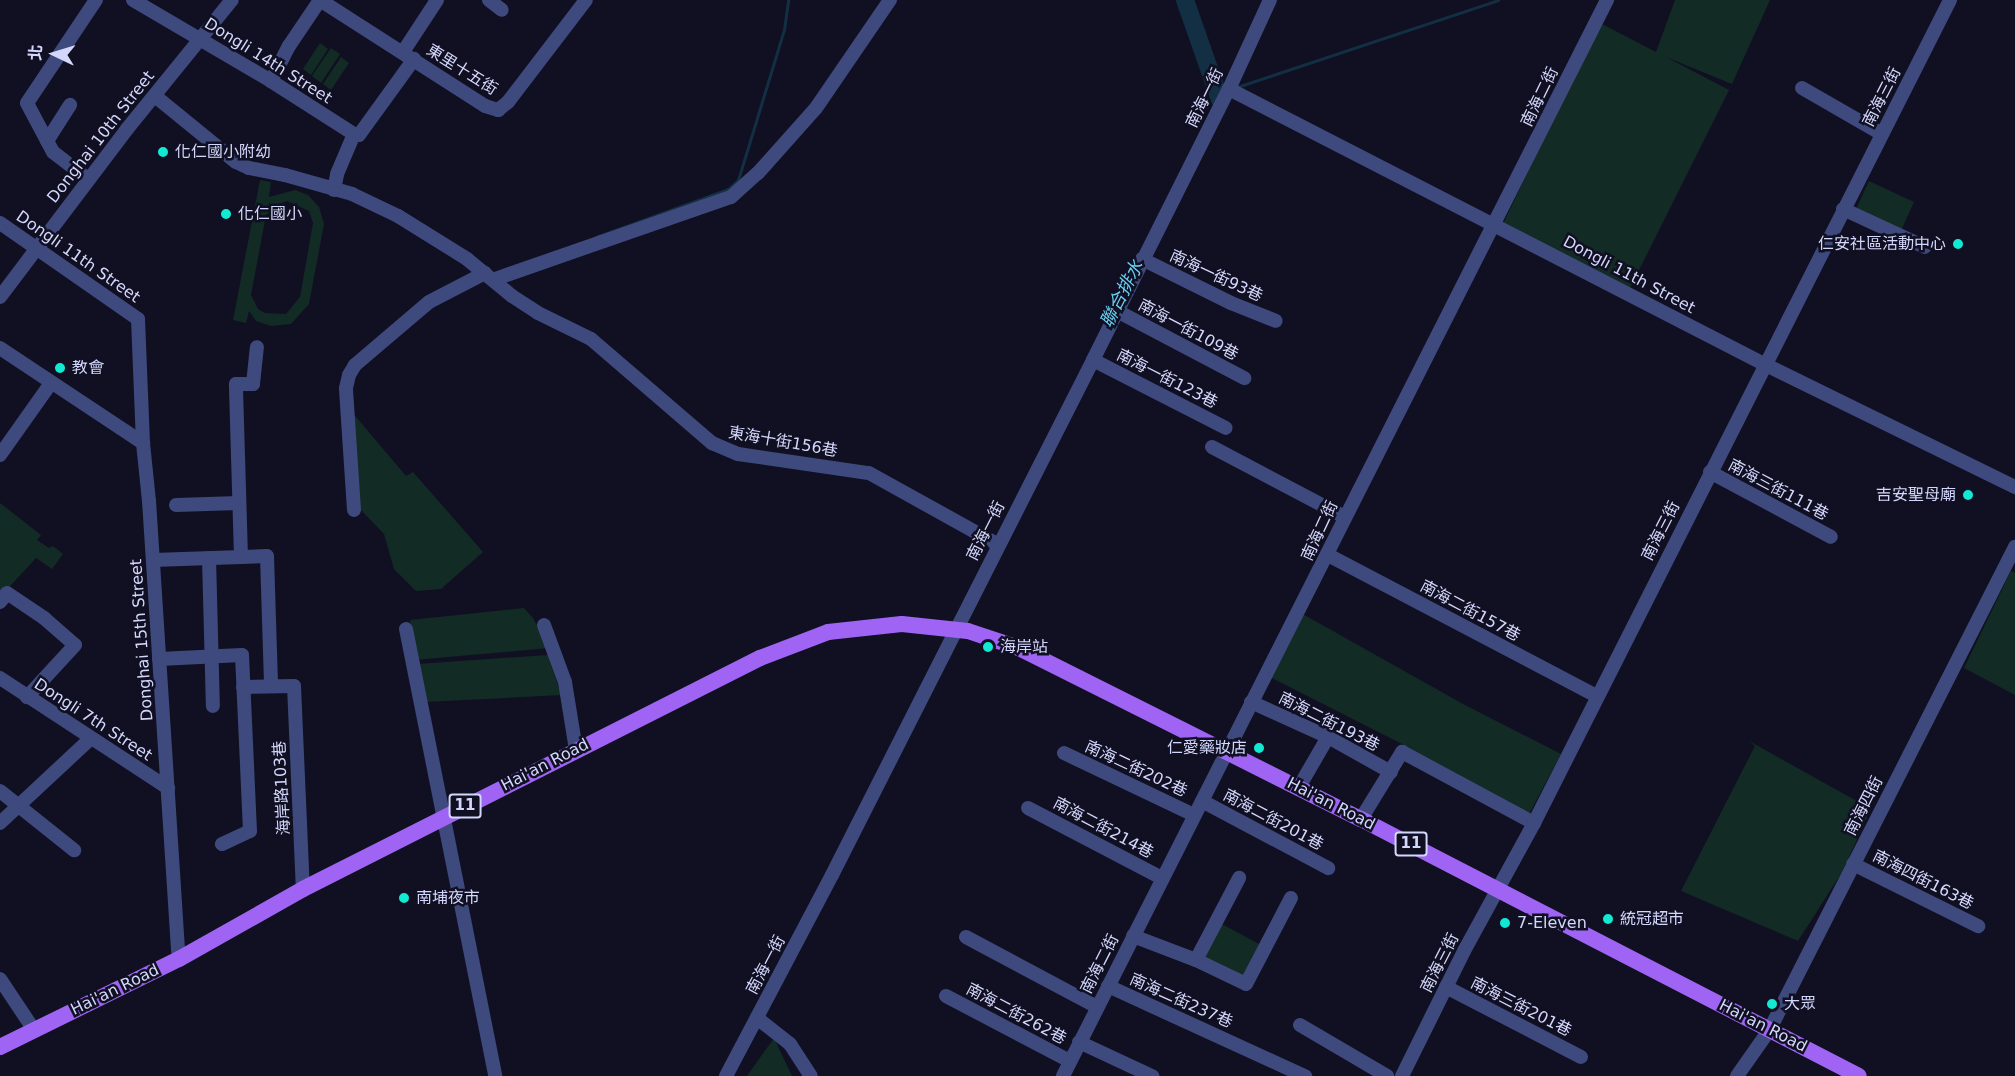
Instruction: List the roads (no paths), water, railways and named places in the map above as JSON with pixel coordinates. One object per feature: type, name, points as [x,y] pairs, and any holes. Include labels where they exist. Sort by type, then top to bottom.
[{"type":"main road","name":"Hai'an Road","points":[[0,1047],[179,959],[303,889],[442,818],[796,642],[828,632],[902,624],[952,629],[993,638],[1019,648],[1299,787],[1859,1076]]},
{"type":"street","points":[[88,179],[53,152],[27,103],[96,0]]},
{"type":"street","name":"Donghai 10th Street","points":[[0,297],[88,179],[232,0]]},
{"type":"street","points":[[271,81],[289,46],[320,0]]},
{"type":"street","name":"東里十五街","points":[[320,0],[485,106],[498,110],[508,102],[586,0]]},
{"type":"street","points":[[334,190],[337,174],[354,134],[359,135],[408,55],[437,0]]},
{"type":"street","points":[[489,0],[502,10]]},
{"type":"street","points":[[354,510],[346,406],[349,375],[355,365],[429,302],[490,276],[731,197],[758,173],[816,108],[890,0]]},
{"type":"street","name":"南海一街","points":[[726,1076],[952,629],[1093,360],[1229,89],[1270,0]]},
{"type":"street","name":"南海二街","points":[[1063,1076],[1607,0]]},
{"type":"street","name":"南海三街","points":[[1402,1076],[1497,889],[1534,823],[1596,696],[1950,0]]},
{"type":"street","name":"Dongli 14th Street","points":[[142,2],[354,134]]},
{"type":"street","points":[[1802,88],[1882,134]]},
{"type":"street","name":"Dongli 11th Street","points":[[1229,89],[1764,364],[2015,487]]},
{"type":"street","name":"東海十街156巷","points":[[154,96],[236,162],[249,168],[285,175],[352,194],[398,216],[490,276],[512,296],[538,313],[591,339],[712,444],[738,454],[869,473],[997,544]]},
{"type":"street","points":[[47,141],[70,105]]},
{"type":"street","points":[[1844,209],[1925,247]]},
{"type":"street","name":"Dongli 11th Street","points":[[0,223],[138,319]]},
{"type":"street","name":"南海一街93巷","points":[[1142,259],[1232,303],[1276,321]]},
{"type":"street","name":"南海一街109巷","points":[[1117,311],[1244,378]]},
{"type":"street","name":"Donghai 15th Street","points":[[138,319],[143,443],[153,560],[179,959]]},
{"type":"street","points":[[241,557],[236,384],[253,384],[257,347]]},
{"type":"street","points":[[0,348],[143,443]]},
{"type":"street","name":"南海一街123巷","points":[[1093,360],[1226,428]]},
{"type":"street","points":[[0,455],[51,383]]},
{"type":"street","points":[[1212,447],[1345,517]]},
{"type":"street","name":"南海三街111巷","points":[[1710,472],[1831,537]]},
{"type":"street","points":[[176,505],[239,503]]},
{"type":"street","name":"南海四街","points":[[1737,1076],[1770,1029],[2015,547]]},
{"type":"street","name":"南海二街157巷","points":[[1328,555],[1596,696]]},
{"type":"street","points":[[153,560],[267,556],[271,686],[243,687]]},
{"type":"street","points":[[209,558],[213,706]]},
{"type":"street","points":[[0,602],[8,593],[44,618],[75,645],[27,697]]},
{"type":"street","points":[[544,625],[565,682],[576,750]]},
{"type":"street","points":[[406,629],[495,1076]]},
{"type":"street","points":[[159,659],[242,655],[250,831],[222,844]]},
{"type":"street","name":"Dongli 7th Street","points":[[0,678],[168,788]]},
{"type":"street","name":"海岸路103巷","points":[[271,686],[294,686],[303,889]]},
{"type":"street","name":"南海二街193巷","points":[[1251,702],[1328,738],[1391,772]]},
{"type":"street","points":[[1299,787],[1328,738]]},
{"type":"street","points":[[0,824],[90,739]]},
{"type":"street","points":[[1361,819],[1402,752],[1534,823]]},
{"type":"street","name":"南海二街202巷","points":[[1064,753],[1194,815]]},
{"type":"street","points":[[0,791],[74,850]]},
{"type":"street","name":"南海二街201巷","points":[[1202,801],[1328,868]]},
{"type":"street","name":"南海二街214巷","points":[[1028,808],[1162,878]]},
{"type":"street","name":"南海四街163巷","points":[[1853,864],[1978,926]]},
{"type":"street","points":[[1196,960],[1239,878]]},
{"type":"street","points":[[1133,936],[1196,960],[1246,984],[1291,897]]},
{"type":"street","points":[[966,937],[1097,1007]]},
{"type":"street","points":[[0,980],[34,1030]]},
{"type":"street","name":"南海二街237巷","points":[[1108,986],[1305,1076]]},
{"type":"street","name":"南海三街201巷","points":[[1446,987],[1581,1056]]},
{"type":"street","name":"南海二街262巷","points":[[946,996],[1070,1061]]},
{"type":"street","points":[[757,1018],[790,1044],[811,1076]]},
{"type":"street","points":[[1300,1025],[1387,1076]]},
{"type":"street","points":[[1079,1042],[1152,1076]]},
{"type":"waterway","points":[[596,237],[728,189],[738,180],[784,30],[788,0]]},
{"type":"waterway","name":"聯合排水","points":[[1185,0],[1220,100]]},
{"type":"waterway","points":[[1237,87],[1498,0]]},
{"type":"place","name":"化仁國小附幼","points":[[163,152]]},
{"type":"place","name":"化仁國小","points":[[226,214]]},
{"type":"place","name":"仁安社區活動中心","points":[[1958,244]]},
{"type":"place","name":"教會","points":[[60,368]]},
{"type":"place","name":"吉安聖母廟","points":[[1968,495]]},
{"type":"place","name":"海岸站","points":[[988,647]]},
{"type":"place","name":"仁愛藥妝店","points":[[1259,748]]},
{"type":"place","name":"南埔夜市","points":[[404,898]]},
{"type":"place","name":"統冠超市","points":[[1608,919]]},
{"type":"place","name":"7-Eleven","points":[[1505,923]]},
{"type":"place","name":"大眾","points":[[1772,1004]]}]
